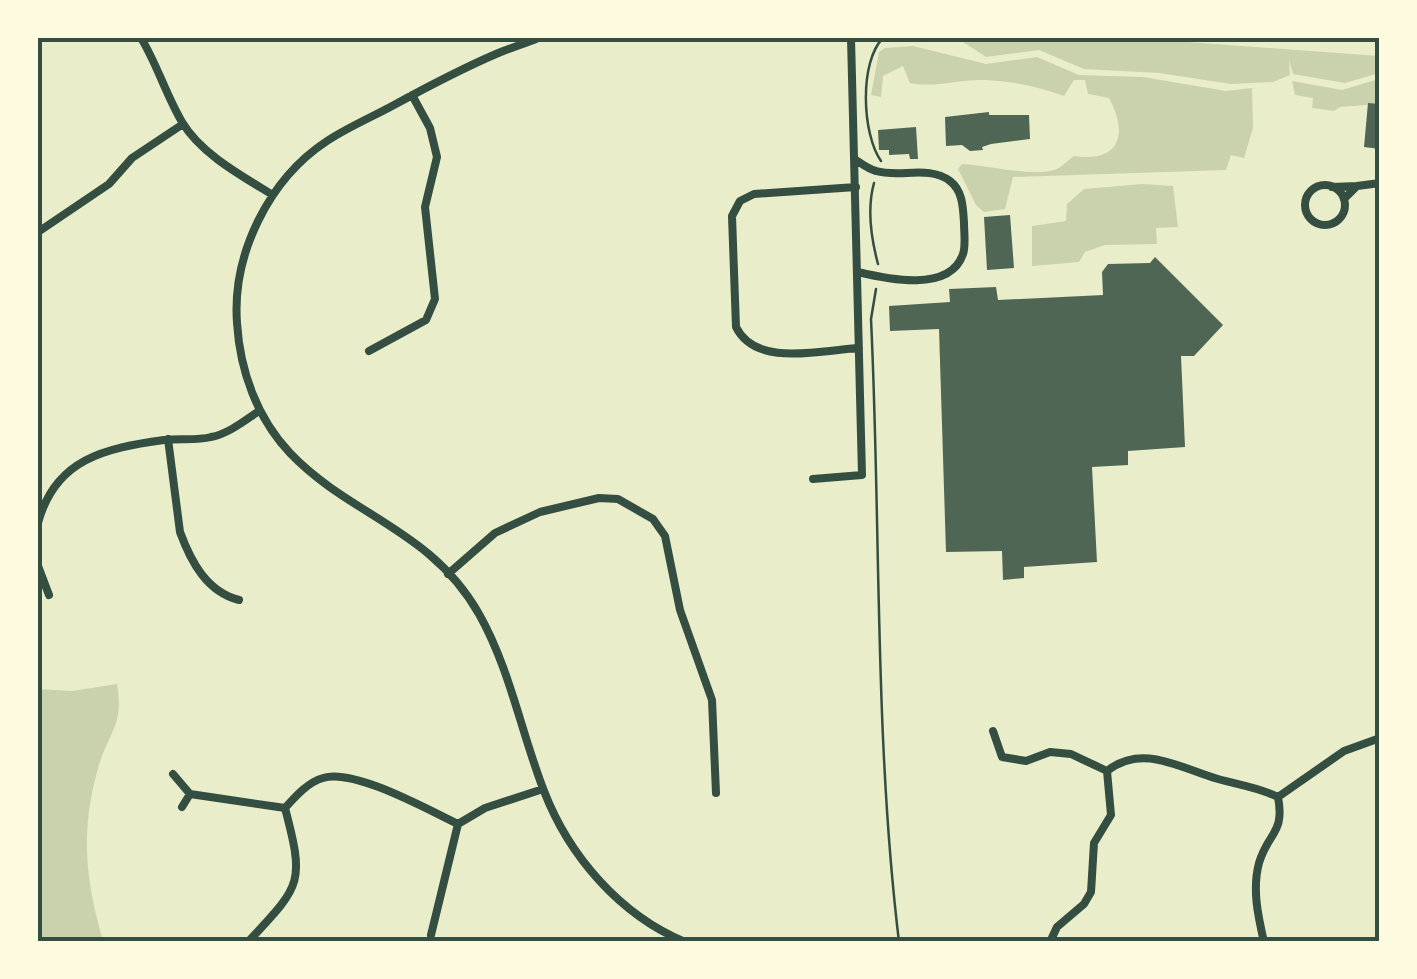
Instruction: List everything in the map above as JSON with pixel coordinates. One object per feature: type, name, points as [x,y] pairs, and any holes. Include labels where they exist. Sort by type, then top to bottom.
[{"type":"street","points":[[141,38],[183,124],[225,163],[273,195]]},
{"type":"street","points":[[538,38],[412,95],[326,142],[273,195],[248,247],[239,279],[236,310],[245,370],[258,411],[288,452],[312,473],[400,530],[448,574],[477,610],[493,641],[555,818],[614,896],[656,930],[685,942]]},
{"type":"street","points":[[813,479],[862,475],[850,39]]},
{"type":"street","points":[[369,351],[426,320],[436,298],[424,207],[438,158],[430,128],[412,95]]},
{"type":"street","points":[[38,232],[109,184],[132,158],[183,124]]},
{"type":"street","points":[[856,160],[878,172],[942,175],[956,185],[960,194],[964,226],[963,254],[953,268],[938,277],[896,279],[858,272]]},
{"type":"street","points":[[1357,186],[1347,193],[1344,212],[1334,223],[1326,226],[1312,222],[1305,210],[1306,198],[1314,188],[1380,183]]},
{"type":"street","points":[[1332,187],[1344,199]]},
{"type":"street","points":[[856,188],[754,194],[740,201],[732,216],[736,327],[742,340],[756,350],[776,352],[859,348]]},
{"type":"street","points":[[38,523],[52,488],[74,465],[102,453],[168,439],[214,437],[258,411]]},
{"type":"street","points":[[168,439],[185,547],[212,590],[238,600]]},
{"type":"street","points":[[448,574],[494,533],[540,512],[599,498],[618,499],[653,519],[665,536],[680,610],[712,700],[716,793]]},
{"type":"street","points":[[38,566],[49,595]]},
{"type":"street","points":[[994,730],[1002,757],[1026,761],[1050,752],[1071,754],[1107,772]]},
{"type":"street","points":[[1278,797],[1344,751],[1380,738]]},
{"type":"street","points":[[1107,772],[1120,760],[1144,757],[1256,786],[1278,797]]},
{"type":"street","points":[[1050,942],[1056,927],[1084,904],[1090,892],[1094,843],[1111,815],[1107,772]]},
{"type":"street","points":[[173,774],[190,794],[285,808]]},
{"type":"street","points":[[285,808],[322,778],[346,776],[458,824]]},
{"type":"street","points":[[431,935],[458,824],[485,808],[543,789]]},
{"type":"street","points":[[182,807],[190,794]]},
{"type":"street","points":[[1264,942],[1256,908],[1256,885],[1259,863],[1279,828],[1278,797]]},
{"type":"street","points":[[263,942],[251,938],[282,906],[297,878],[298,858],[285,808]]},
{"type":"street","points":[[437,907],[448,909]]},
{"type":"street","points":[[650,942],[656,930]]},
{"type":"path","points":[[875,292],[871,319],[880,655],[899,942]]},
{"type":"green space","points":[[957,38],[1133,38],[1379,56],[1379,73],[1345,83],[1293,74],[1289,60],[1290,75],[1273,82],[1231,84],[1159,73],[1084,69],[1039,50],[986,57]]},
{"type":"green space","points":[[913,46],[986,64],[1037,57],[1079,75],[1143,77],[1226,91],[1252,88],[1253,128],[1244,158],[1231,155],[1226,170],[1013,177],[1005,209],[984,212],[976,205],[958,169],[962,164],[1045,172],[1057,169],[1074,156],[1101,155],[1116,144],[1119,134],[1115,111],[1109,98],[1088,94],[1085,80],[1074,80],[1064,96],[994,81],[910,83],[903,66],[883,76],[881,97],[871,95],[879,52]]},
{"type":"green space","points":[[1379,79],[1379,104],[1340,107],[1334,111],[1312,108],[1313,98],[1295,95],[1292,81],[1342,90]]},
{"type":"green space","points":[[1142,184],[1173,186],[1178,227],[1156,228],[1157,244],[1105,245],[1085,252],[1079,262],[1032,266],[1032,226],[1066,221],[1067,204],[1084,189]]},
{"type":"green space","points":[[117,684],[119,709],[93,788],[87,832],[92,896],[103,941],[38,941],[38,689],[72,691]]},
{"type":"building","points":[[1368,103],[1380,104],[1380,149],[1364,147]]},
{"type":"building","points":[[989,112],[1029,115],[1030,139],[991,144],[983,150],[946,146],[945,117]]},
{"type":"building","points":[[916,127],[918,159],[879,150],[878,130]]},
{"type":"building","points":[[1010,215],[1014,268],[987,270],[984,217]]},
{"type":"building","points":[[1155,257],[1223,325],[1194,356],[1181,356],[1185,447],[1128,451],[1128,465],[1092,467],[1097,562],[1024,567],[1024,578],[1003,580],[1002,551],[946,552],[939,329],[890,331],[889,306],[950,302],[949,289],[996,287],[998,300],[1103,295],[1102,272],[1108,264],[1150,263]]}]
